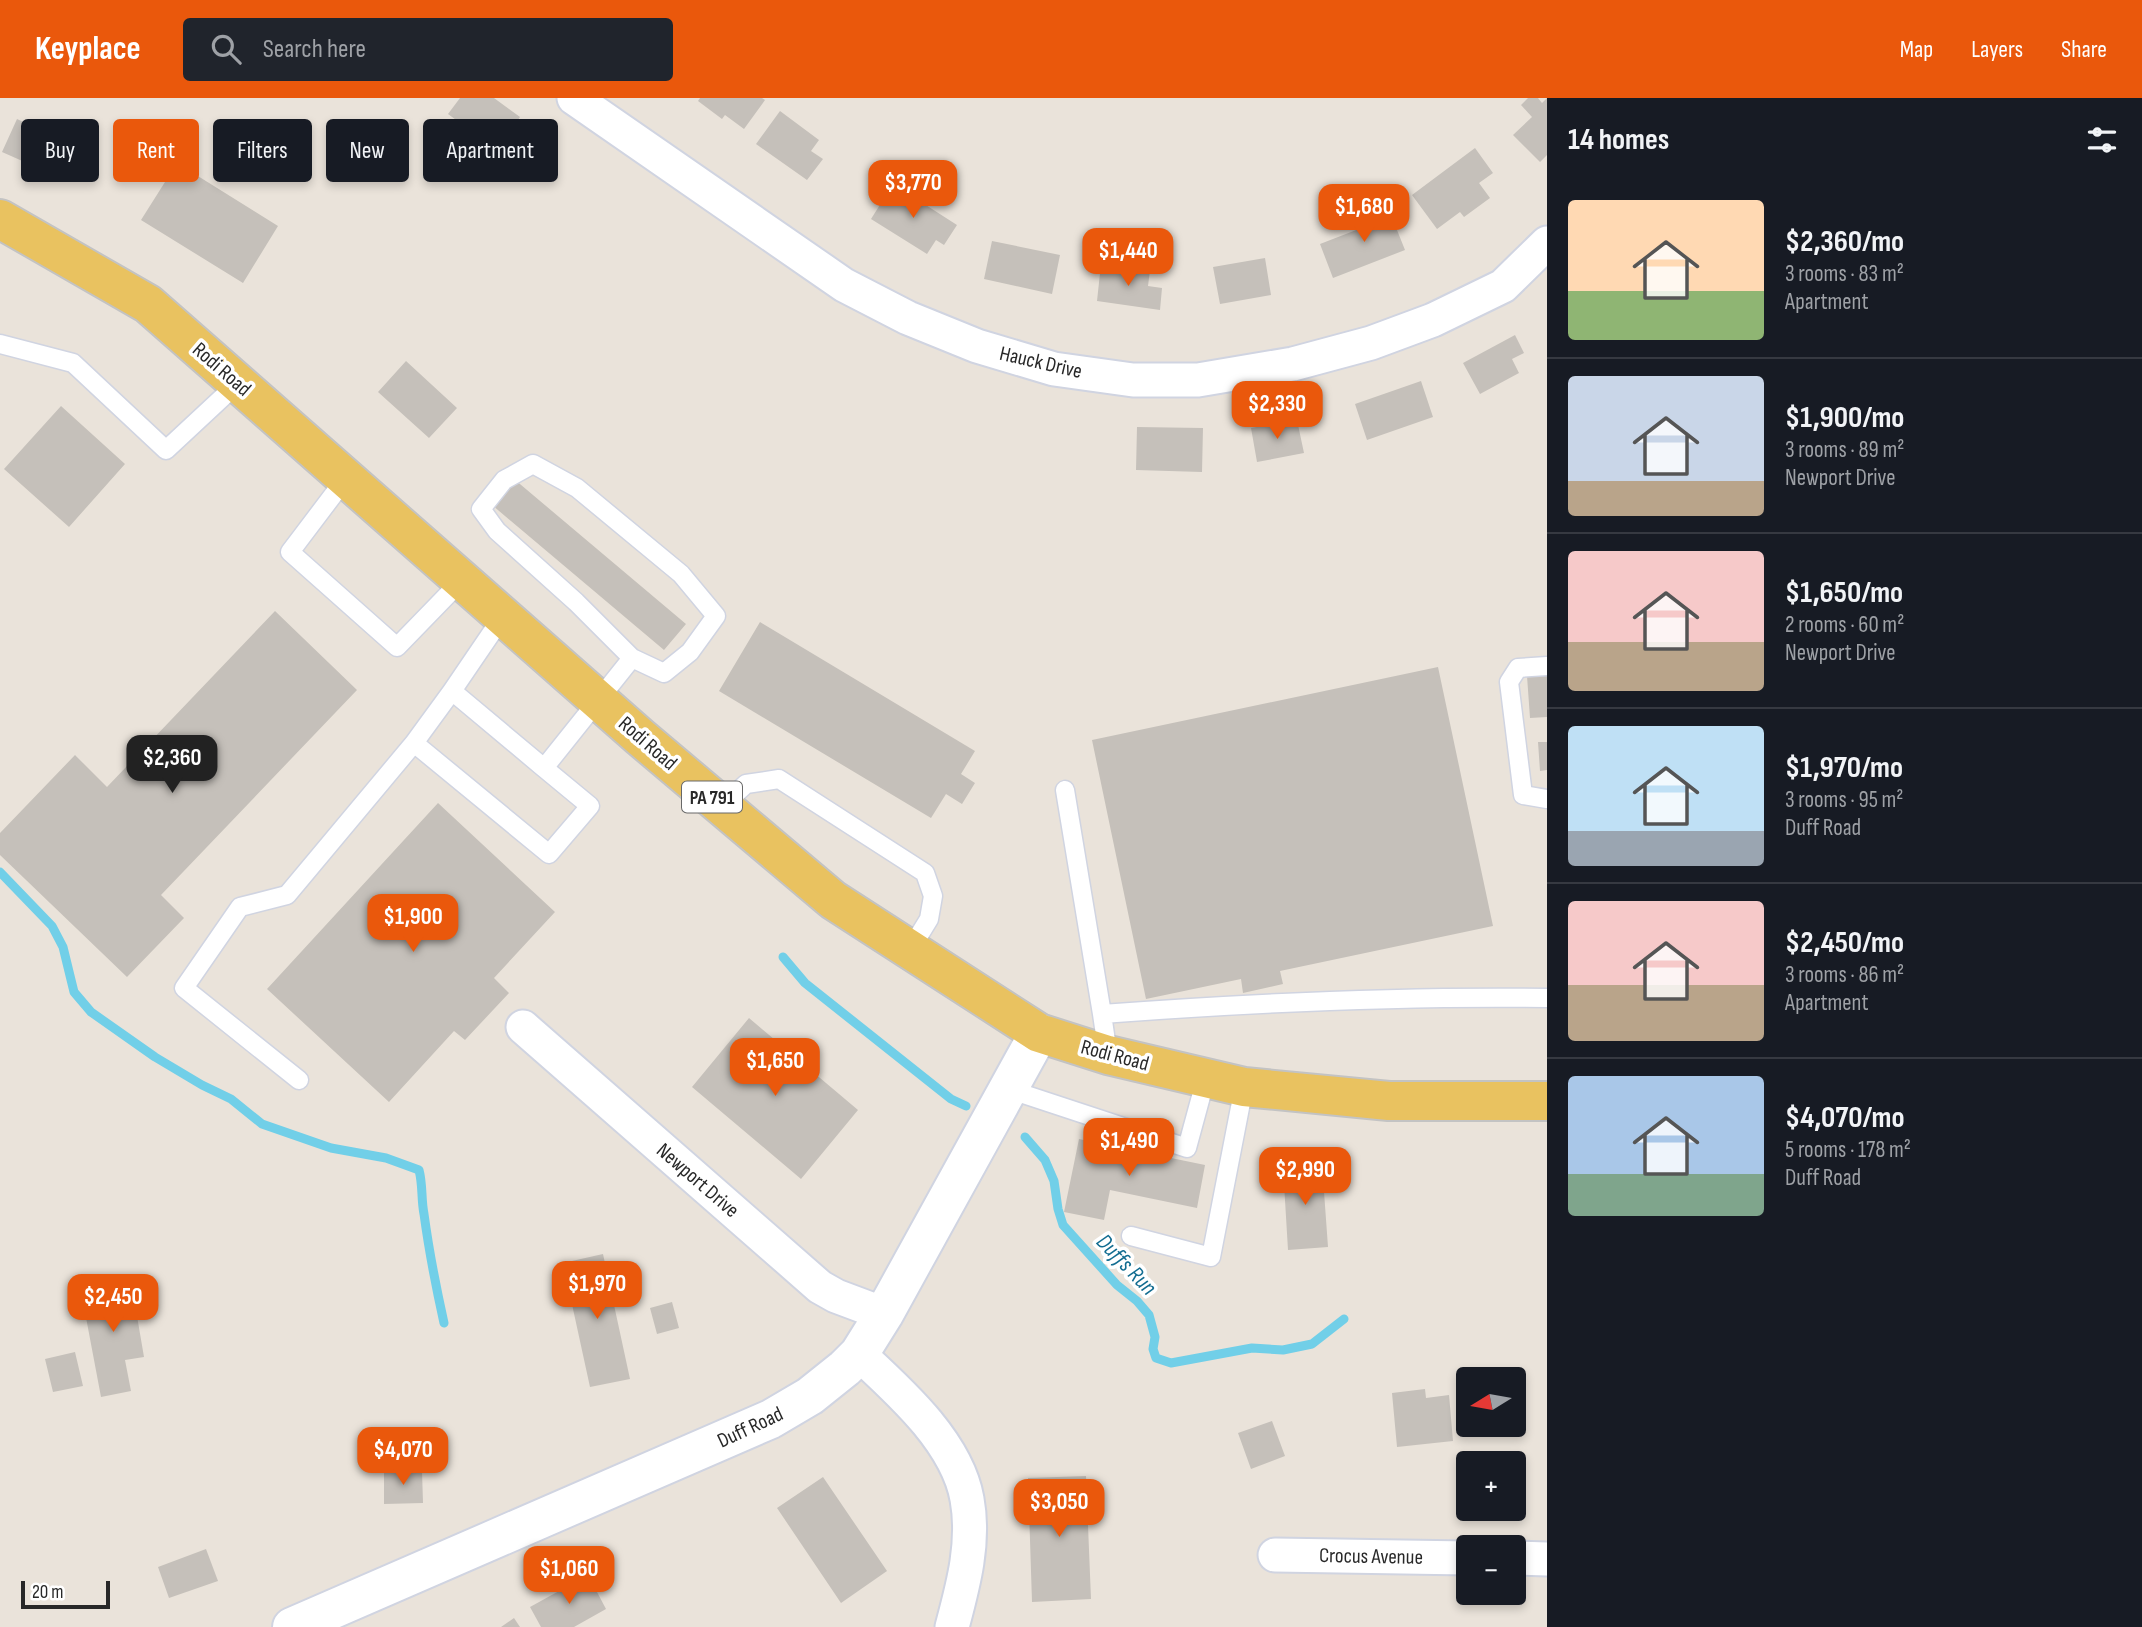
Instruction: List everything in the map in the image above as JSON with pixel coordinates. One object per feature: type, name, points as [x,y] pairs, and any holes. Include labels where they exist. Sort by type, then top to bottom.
[{"type":"main road","name":"Rodi Road","points":[[0,219],[148,304],[598,700],[833,900],[1039,1033],[1108,1055],[1244,1087],[1389,1101],[1547,1101]]},
{"type":"street","name":"Hauck Drive","points":[[574,98],[844,285],[908,318],[977,346],[1054,369],[1133,380],[1198,380],[1293,364],[1371,343],[1433,320],[1503,286],[1547,243]]},
{"type":"street","name":"Newport Drive","points":[[523,1027],[820,1287],[884,1314]]},
{"type":"street","name":"Duff Road","points":[[292,1627],[771,1419],[830,1382],[859,1354],[884,1314],[1039,1033]]},
{"type":"street","points":[[859,1354],[917,1409],[939,1439],[963,1483],[969,1517],[968,1560],[952,1627]]},
{"type":"street","name":"Crocus Avenue","points":[[1275,1555],[1456,1558]]},
{"type":"street","points":[[1526,1558],[1547,1559]]},
{"type":"lane","points":[[0,344],[73,363],[166,450],[238,383]]},
{"type":"lane","points":[[533,464],[577,488],[681,575],[716,616],[690,652],[664,673],[632,658],[576,602],[497,531],[481,509],[504,480],[533,464]]},
{"type":"lane","points":[[346,478],[290,552],[397,647],[462,580]]},
{"type":"lane","points":[[299,1080],[184,988],[240,907],[287,895],[414,743],[503,616]]},
{"type":"lane","points":[[544,768],[632,658]]},
{"type":"lane","points":[[1547,666],[1518,668],[1509,682],[1523,795],[1547,799]]},
{"type":"lane","points":[[414,743],[550,854],[590,806],[453,691]]},
{"type":"lane","points":[[722,806],[746,784],[779,779],[925,873],[933,896],[929,919],[910,950]]},
{"type":"lane","points":[[1065,790],[1108,1055]]},
{"type":"lane","points":[[1102,1014],[1194,1007],[1440,998],[1547,998]]},
{"type":"lane","points":[[1008,1088],[1187,1148],[1206,1078]]},
{"type":"lane","points":[[1131,1236],[1211,1257],[1244,1087]]},
{"type":"building","points":[[460,98],[494,98],[520,117],[455,119],[448,114]]},
{"type":"building","points":[[700,98],[765,100],[744,129],[725,115],[722,119],[698,101]]},
{"type":"building","points":[[1528,98],[1538,98],[1542,103],[1547,98],[1547,155],[1540,162],[1513,135],[1532,117],[1521,105]]},
{"type":"building","points":[[780,111],[819,140],[811,151],[823,159],[807,180],[756,144]]},
{"type":"building","points":[[17,119],[21,121],[21,160],[2,152]]},
{"type":"building","points":[[1475,148],[1493,173],[1479,183],[1490,198],[1464,217],[1460,212],[1437,229],[1412,195]]},
{"type":"building","points":[[199,177],[278,226],[243,283],[141,220],[165,182],[199,182]]},
{"type":"building","points":[[893,184],[957,225],[944,245],[936,240],[927,254],[871,219]]},
{"type":"building","points":[[1387,205],[1405,250],[1333,278],[1320,244],[1364,227],[1359,216]]},
{"type":"building","points":[[992,241],[1060,255],[1052,294],[984,279]]},
{"type":"building","points":[[1265,258],[1271,295],[1220,304],[1213,267]]},
{"type":"building","points":[[1101,264],[1150,270],[1148,286],[1162,288],[1160,310],[1097,301]]},
{"type":"building","points":[[1515,335],[1524,353],[1512,359],[1519,373],[1480,394],[1463,363]]},
{"type":"building","points":[[406,361],[457,408],[429,438],[378,392]]},
{"type":"building","points":[[1421,381],[1433,417],[1367,440],[1355,404]]},
{"type":"building","points":[[61,406],[125,464],[69,527],[4,469]]},
{"type":"building","points":[[1297,420],[1304,453],[1257,462],[1251,428]]},
{"type":"building","points":[[1137,427],[1203,428],[1202,472],[1136,470]]},
{"type":"building","points":[[514,479],[686,624],[664,650],[492,505]]},
{"type":"building","points":[[275,611],[357,690],[161,895],[184,918],[127,977],[0,855],[0,833],[75,755],[107,787]]},
{"type":"building","points":[[760,622],[975,751],[961,774],[975,783],[962,804],[946,794],[931,818],[719,691]]},
{"type":"building","points":[[1438,667],[1493,926],[1280,971],[1283,984],[1243,993],[1241,979],[1146,999],[1092,740]]},
{"type":"building","points":[[1547,675],[1547,717],[1530,718],[1527,676]]},
{"type":"building","points":[[1538,742],[1547,742],[1547,770],[1540,771]]},
{"type":"building","points":[[438,803],[555,912],[494,978],[509,993],[465,1040],[454,1031],[389,1102],[267,989]]},
{"type":"building","points":[[749,1018],[858,1110],[801,1179],[692,1087]]},
{"type":"building","points":[[1079,1139],[1205,1165],[1197,1208],[1110,1190],[1104,1220],[1064,1212]]},
{"type":"building","points":[[1322,1164],[1328,1247],[1288,1250],[1283,1167]]},
{"type":"building","points":[[603,1254],[630,1379],[590,1387],[563,1263]]},
{"type":"building","points":[[131,1281],[144,1357],[125,1360],[131,1391],[101,1397],[81,1291]]},
{"type":"building","points":[[672,1302],[679,1328],[657,1334],[650,1308]]},
{"type":"building","points":[[75,1352],[83,1386],[53,1392],[45,1359]]},
{"type":"building","points":[[1425,1389],[1426,1398],[1449,1395],[1453,1441],[1397,1447],[1392,1393]]},
{"type":"building","points":[[1272,1421],[1285,1456],[1251,1469],[1238,1433]]},
{"type":"building","points":[[384,1471],[422,1471],[423,1503],[384,1504]]},
{"type":"building","points":[[1086,1476],[1091,1599],[1032,1602],[1028,1478]]},
{"type":"building","points":[[823,1477],[887,1571],[841,1603],[777,1508]]},
{"type":"building","points":[[206,1549],[218,1581],[169,1598],[158,1567]]},
{"type":"building","points":[[588,1575],[606,1609],[574,1627],[541,1627],[530,1607]]},
{"type":"building","points":[[514,1618],[520,1627],[501,1627]]},
{"type":"waterway","points":[[0,872],[52,926],[63,947],[74,992],[91,1012],[155,1057],[231,1099],[262,1124],[331,1148],[386,1158],[419,1170],[428,1242],[444,1323]]},
{"type":"waterway","name":"Duffs Run","points":[[783,957],[805,983],[951,1099],[966,1106]]},
{"type":"waterway","name":"Duffs Run","points":[[1025,1137],[1045,1160],[1054,1181],[1063,1225],[1117,1285],[1149,1315],[1155,1337],[1153,1349],[1156,1358],[1171,1363],[1252,1348],[1283,1350],[1312,1344],[1344,1319]]}]
